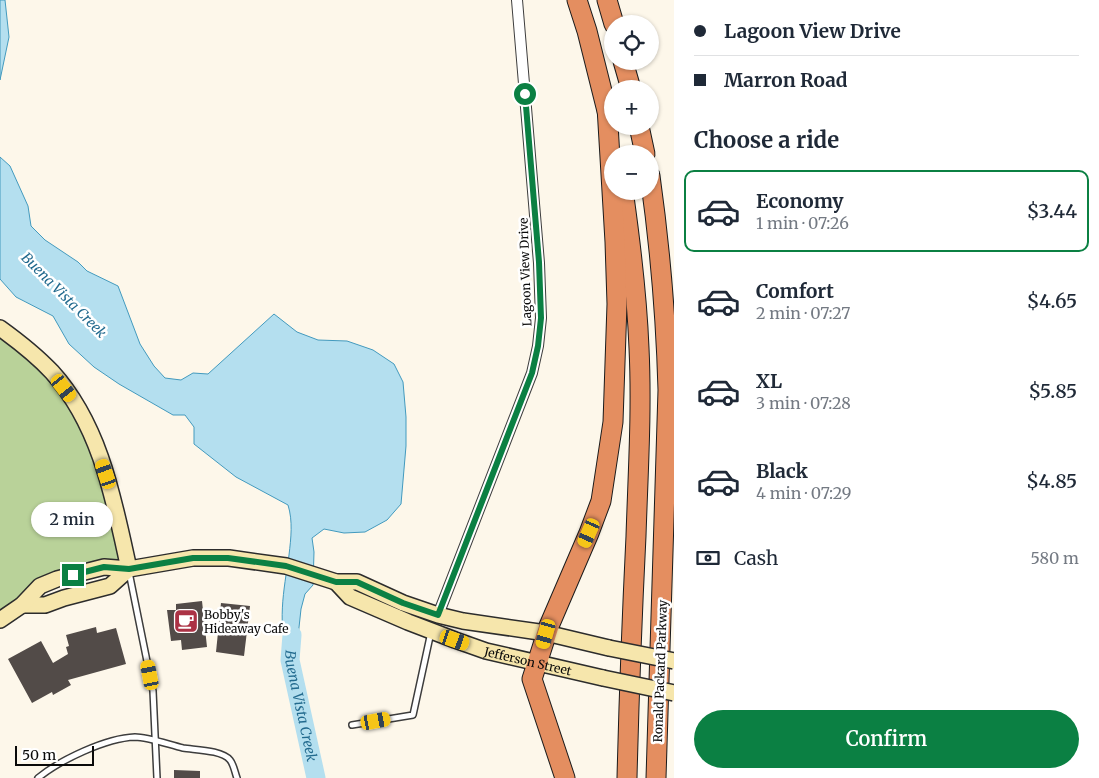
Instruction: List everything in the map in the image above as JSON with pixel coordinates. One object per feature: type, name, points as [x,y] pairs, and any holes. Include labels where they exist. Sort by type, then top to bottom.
[{"type":"highway","points":[[577,0],[604,96]]},
{"type":"highway","points":[[607,0],[611,15]]},
{"type":"highway","points":[[565,778],[532,679],[546,634],[600,501],[612,422],[616,348],[616,260],[609,135]]},
{"type":"highway","points":[[624,200],[632,252],[636,301],[640,401],[627,778]]},
{"type":"highway","name":"Ronald Packard Parkway","points":[[653,200],[660,249],[668,390],[656,778]]},
{"type":"highway","points":[[655,200],[674,289]]},
{"type":"main road","points":[[0,328],[21,343],[52,372],[76,403],[96,446],[111,488],[129,569]]},
{"type":"main road","name":"Jefferson Street","points":[[0,620],[22,605],[40,586],[57,579],[104,567],[129,569],[193,558],[212,557],[286,566],[336,582],[357,582],[403,603],[438,615],[463,621],[546,634],[674,661]]},
{"type":"main road","name":"Jefferson Street","points":[[336,582],[350,597],[431,632],[486,651],[674,693]]},
{"type":"street","name":"Lagoon View Drive","points":[[438,615],[532,373],[538,346],[541,318],[539,262],[517,0]]},
{"type":"lane","points":[[129,569],[154,692],[157,778]]},
{"type":"lane","points":[[352,725],[413,714],[431,632]]},
{"type":"lane","points":[[38,778],[51,768],[76,754],[108,743],[136,737],[223,754],[231,761],[238,778]]},
{"type":"green space","points":[[0,336],[20,350],[55,385],[77,419],[95,456],[122,565],[39,590],[0,615]]},
{"type":"water","points":[[0,0],[5,0],[9,37],[0,80]]},
{"type":"water","points":[[0,157],[10,166],[28,206],[31,226],[45,240],[78,262],[87,271],[118,286],[140,344],[154,366],[165,378],[181,380],[193,373],[208,374],[274,314],[297,332],[318,340],[347,341],[373,350],[394,364],[403,382],[406,417],[406,446],[401,504],[387,520],[365,532],[344,533],[324,529],[312,538],[314,552],[313,585],[305,594],[301,609],[296,655],[290,660],[283,634],[282,621],[283,595],[291,536],[291,517],[288,505],[236,477],[194,444],[194,427],[185,415],[173,415],[119,384],[94,367],[69,344],[53,316],[16,297],[0,279]]},
{"type":"building","name":"Bobby's Hideaway Cafe","points":[[202,601],[207,647],[182,650],[181,640],[171,641],[167,610],[176,610],[176,604]]},
{"type":"building","points":[[221,603],[250,606],[244,656],[216,652]]},
{"type":"building","points":[[96,627],[97,633],[116,628],[126,664],[68,680],[71,685],[53,695],[52,692],[32,703],[8,659],[41,641],[53,663],[68,654],[66,647],[69,646],[66,635]]},
{"type":"building","points":[[174,770],[200,771],[200,778],[174,778]]},
{"type":"waterway","name":"Buena Vista Creek","points":[[292,635],[290,660],[316,778]]},
{"type":"place","name":"Bobby's Hideaway Cafe","points":[[186,621]]},
{"type":"route","points":[[73,575],[104,567],[129,569],[193,558],[228,558],[286,566],[313,573],[336,582],[357,582],[403,603],[438,615],[532,373],[538,346],[541,318],[539,262],[525,94]]}]
